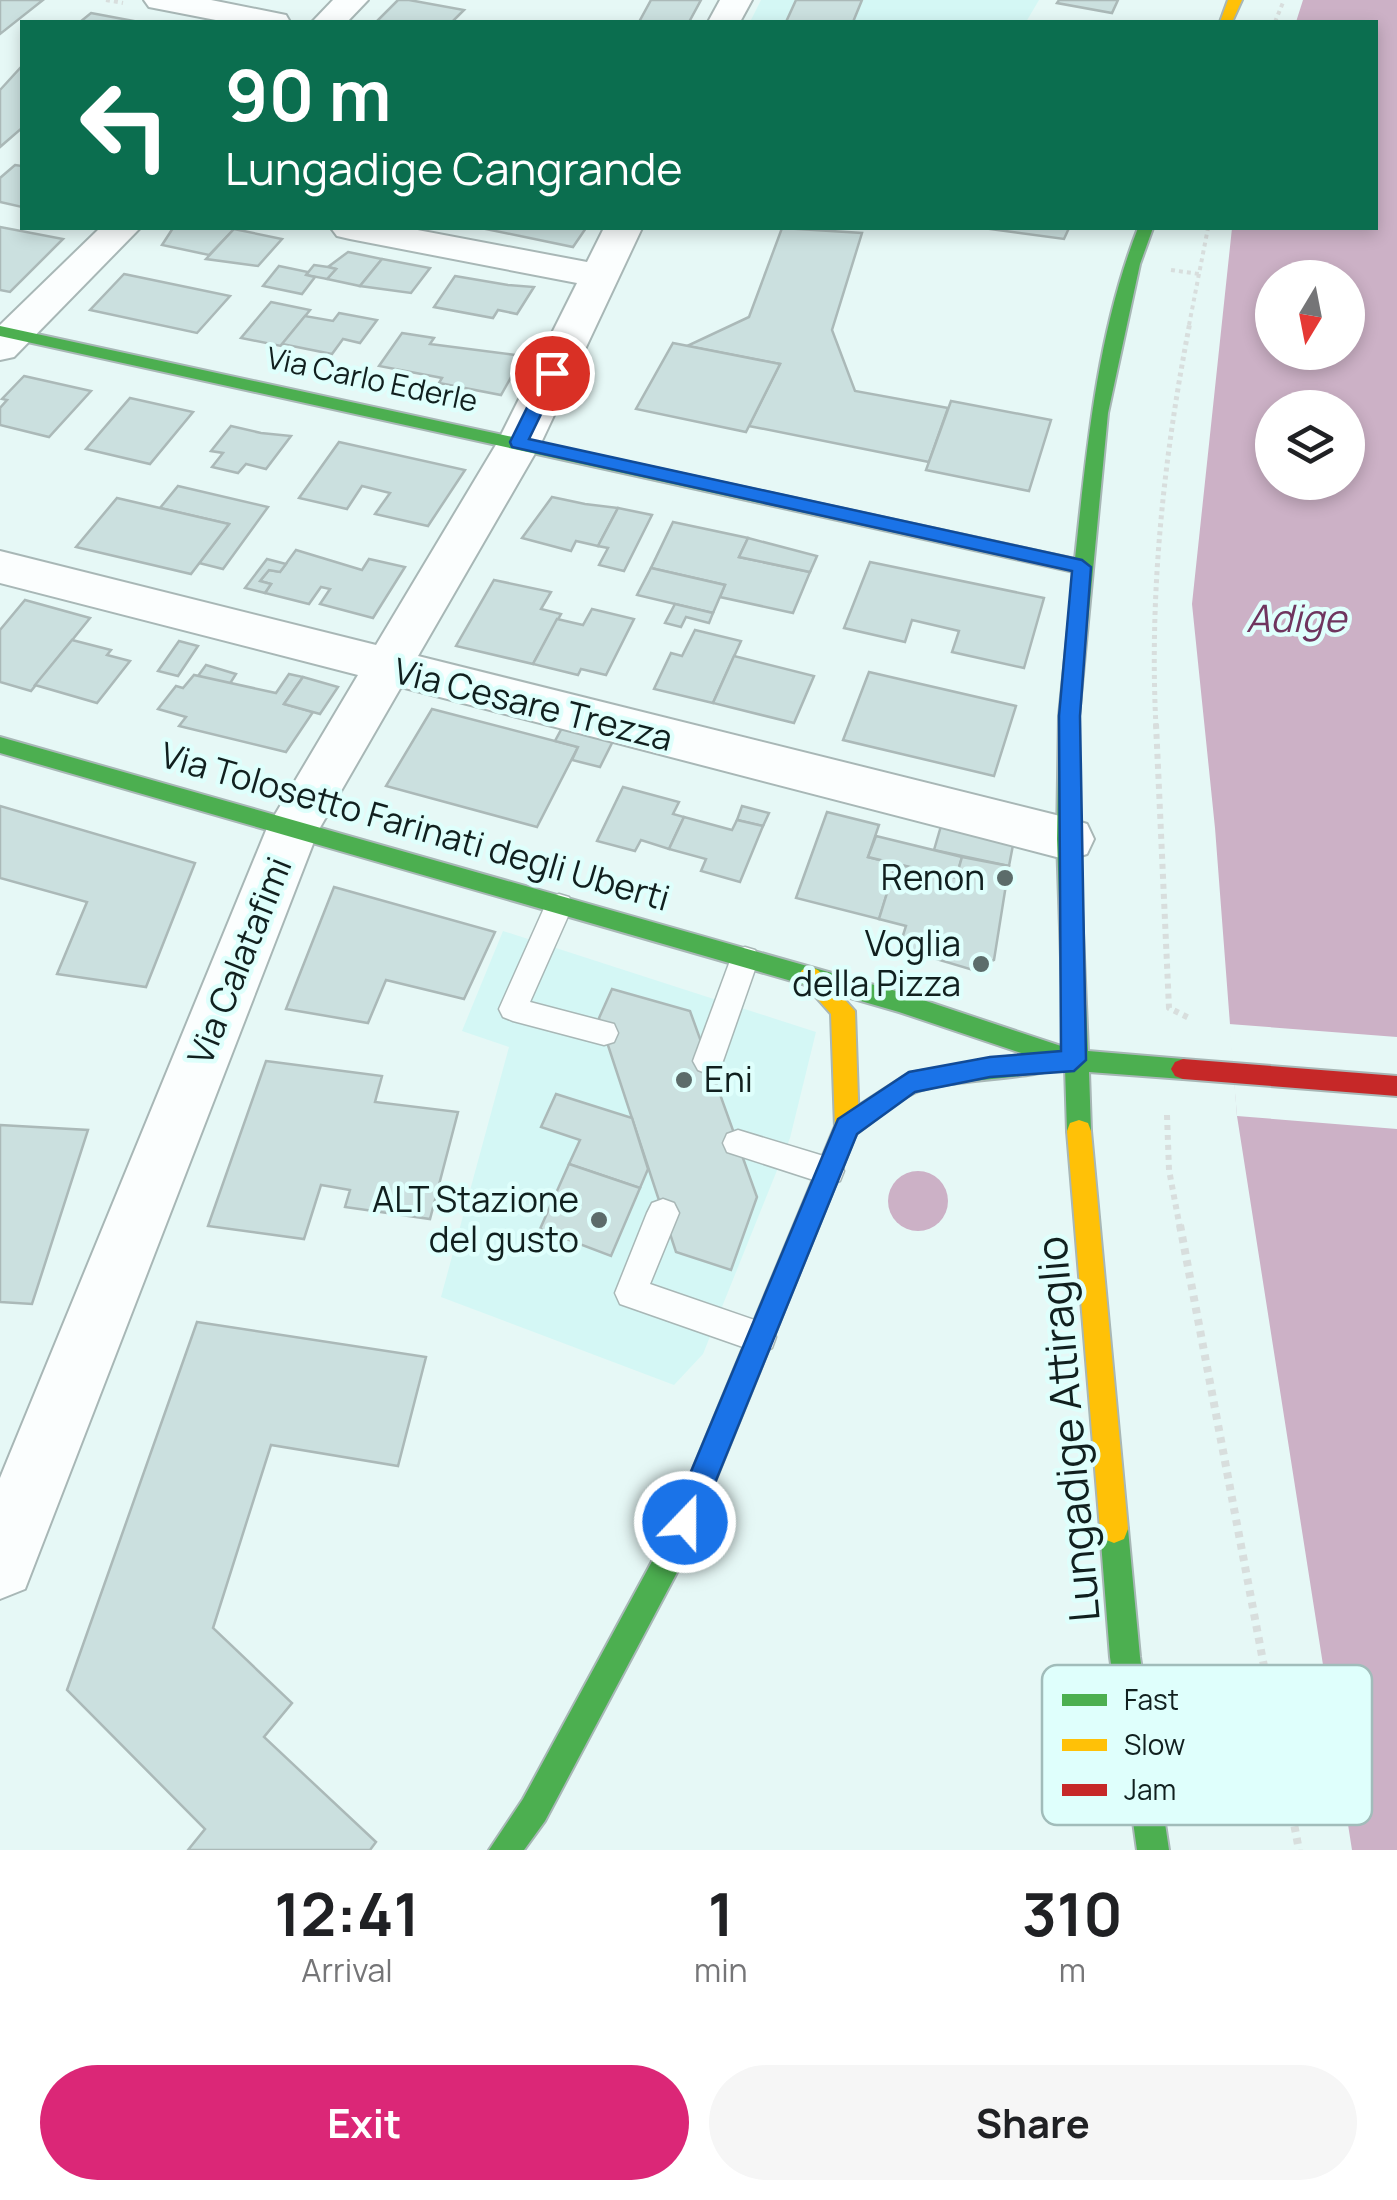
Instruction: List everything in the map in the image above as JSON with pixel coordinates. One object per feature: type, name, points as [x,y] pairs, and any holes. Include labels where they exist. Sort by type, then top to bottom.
[{"type":"street","points":[[160,0],[263,20]]},
{"type":"street","points":[[229,14],[270,0]]},
{"type":"street","points":[[330,20],[352,0]]},
{"type":"street","points":[[4,338],[120,230]]},
{"type":"street","points":[[360,230],[599,276]]},
{"type":"street","name":"Via Calatafimi","points":[[0,1564],[293,828],[518,442],[622,230]]},
{"type":"street","name":"Lungadige Attiraglio","points":[[1126,1665],[1074,1060],[1069,716],[1099,413],[1145,230]]},
{"type":"street","name":"Via Carlo Ederle","points":[[4,338],[518,442],[1082,567]]},
{"type":"street","name":"Via Cesare Trezza","points":[[0,567],[388,669],[1068,838]]},
{"type":"street","name":"Via Tolosetto Farinati degli Uberti","points":[[0,744],[810,977],[1074,1060],[1397,1086]]},
{"type":"street","points":[[505,1850],[534,1810],[672,1553],[847,1127],[843,1012],[810,977]]},
{"type":"street","points":[[847,1127],[909,1083],[990,1067],[1074,1060]]},
{"type":"street","name":"Lungadige Attiraglio","points":[[1150,1825],[1154,1850]]},
{"type":"lane","points":[[559,905],[513,1009],[604,1033]]},
{"type":"lane","points":[[708,1061],[745,958]]},
{"type":"lane","points":[[738,1143],[829,1171]]},
{"type":"lane","points":[[663,1214],[631,1294],[760,1337]]},
{"type":"path","points":[[1192,1029],[1188,1016],[1169,1008],[1152,646],[1172,414],[1208,230]]},
{"type":"path","points":[[1180,1107],[1166,1116],[1169,1170],[1264,1665]]},
{"type":"path","points":[[1294,1825],[1299,1850]]},
{"type":"shaded area","points":[[761,0],[1039,0],[1027,20],[751,20]]},
{"type":"shaded area","points":[[503,931],[816,1032],[790,1138],[703,1354],[674,1385],[441,1297],[509,1047],[462,1031]]},
{"type":"water","name":"Adige","points":[[1303,0],[1397,0],[1397,1850],[1352,1850],[1348,1825],[1372,1825],[1372,1665],[1323,1665],[1237,1116],[1215,828],[1192,604],[1232,230],[1378,230],[1378,20],[1297,20]]},
{"type":"water","points":[[918,1171],[939,1180],[948,1201],[939,1222],[918,1231],[897,1222],[888,1201],[897,1180]]},
{"type":"pier","points":[[1229,1024],[1397,1037],[1397,1129],[1237,1116]]},
{"type":"building","points":[[0,0],[43,0],[0,34]]},
{"type":"building","points":[[398,0],[464,10],[454,20],[378,20]]},
{"type":"building","points":[[651,0],[701,0],[690,20],[640,20]]},
{"type":"building","points":[[796,0],[862,0],[854,20],[787,20]]},
{"type":"building","points":[[1118,0],[1112,13],[1057,3]]},
{"type":"building","points":[[91,13],[128,20],[82,20]]},
{"type":"building","points":[[20,68],[20,130],[0,147],[0,90]]},
{"type":"building","points":[[15,165],[20,166],[20,207],[0,202],[0,178]]},
{"type":"building","points":[[0,227],[63,239],[10,292],[0,290]]},
{"type":"building","points":[[172,230],[233,230],[209,255],[162,245]]},
{"type":"building","points":[[233,230],[282,239],[258,266],[206,259]]},
{"type":"building","points":[[491,230],[585,230],[573,247]]},
{"type":"building","points":[[781,230],[862,233],[832,330],[855,391],[948,408],[929,462],[749,426],[780,364],[687,346],[749,317]]},
{"type":"building","points":[[998,230],[1068,230],[1064,239]]},
{"type":"building","points":[[348,252],[382,259],[360,286],[327,279],[336,269],[328,267]]},
{"type":"building","points":[[382,259],[430,268],[411,293],[360,286]]},
{"type":"building","points":[[314,265],[336,269],[327,279],[306,275]]},
{"type":"building","points":[[279,266],[315,277],[302,294],[263,286]]},
{"type":"building","points":[[124,274],[230,296],[197,333],[90,310]]},
{"type":"building","points":[[455,276],[534,287],[517,314],[498,310],[493,318],[434,307]]},
{"type":"building","points":[[271,302],[310,310],[281,346],[241,338]]},
{"type":"building","points":[[339,313],[377,320],[360,343],[343,339],[332,354],[282,344],[305,316],[333,321]]},
{"type":"building","points":[[402,333],[434,338],[430,344],[523,356],[501,395],[379,366]]},
{"type":"building","points":[[673,343],[780,364],[746,432],[636,409]]},
{"type":"building","points":[[24,376],[91,391],[49,437],[0,425],[0,408],[7,400],[2,399]]},
{"type":"building","points":[[130,398],[193,412],[150,464],[86,449]]},
{"type":"building","points":[[951,401],[1051,420],[1029,491],[926,470]]},
{"type":"building","points":[[231,426],[291,436],[266,469],[246,464],[238,473],[212,467],[223,453],[211,451]]},
{"type":"building","points":[[339,442],[465,470],[428,526],[375,514],[390,493],[362,486],[347,509],[299,498]]},
{"type":"building","points":[[178,486],[268,507],[223,569],[199,563],[229,524],[160,508]]},
{"type":"building","points":[[552,497],[618,508],[598,546],[576,541],[571,551],[522,538]]},
{"type":"building","points":[[117,498],[229,524],[191,574],[76,547]]},
{"type":"building","points":[[618,508],[652,515],[624,571],[599,565],[608,548],[598,546]]},
{"type":"building","points":[[673,522],[748,538],[739,557],[810,572],[793,613],[720,597],[725,585],[651,568]]},
{"type":"building","points":[[748,538],[817,556],[810,572],[739,557]]},
{"type":"building","points":[[296,550],[362,570],[369,559],[405,567],[373,618],[320,604],[330,589],[321,587],[309,604],[265,593],[271,584],[260,581],[269,570],[280,572]]},
{"type":"building","points":[[267,559],[286,564],[280,572],[269,570],[260,581],[271,584],[265,593],[245,588]]},
{"type":"building","points":[[870,562],[1044,598],[1024,668],[952,652],[959,631],[912,620],[905,642],[844,628]]},
{"type":"building","points":[[651,568],[725,585],[713,613],[637,595]]},
{"type":"building","points":[[494,580],[551,592],[541,609],[561,614],[533,664],[456,646]]},
{"type":"building","points":[[25,600],[90,618],[31,691],[0,682],[0,630]]},
{"type":"building","points":[[675,604],[713,613],[709,623],[686,617],[681,627],[665,623]]},
{"type":"building","points":[[592,609],[634,619],[606,675],[581,669],[578,675],[533,664],[557,619],[583,625]]},
{"type":"building","points":[[695,630],[741,641],[713,703],[654,689],[671,653],[682,656]]},
{"type":"building","points":[[72,640],[111,650],[107,655],[130,661],[97,703],[35,685]]},
{"type":"building","points":[[179,641],[198,646],[178,676],[158,671]]},
{"type":"building","points":[[734,656],[814,676],[794,723],[713,703]]},
{"type":"building","points":[[206,665],[236,674],[229,685],[198,676]]},
{"type":"building","points":[[869,672],[1016,706],[994,776],[843,740]]},
{"type":"building","points":[[289,674],[303,677],[284,704],[313,712],[286,752],[179,726],[186,717],[158,709],[176,686],[183,688],[194,675],[276,693]]},
{"type":"building","points":[[303,677],[338,687],[320,714],[284,704]]},
{"type":"building","points":[[432,709],[578,747],[537,827],[386,786]]},
{"type":"building","points":[[562,728],[613,741],[600,767],[572,760],[578,747],[555,741]]},
{"type":"building","points":[[623,787],[679,802],[673,814],[684,817],[669,849],[641,840],[635,851],[597,841]]},
{"type":"building","points":[[0,806],[195,863],[146,987],[57,974],[87,902],[0,878]]},
{"type":"building","points":[[742,806],[769,813],[763,826],[737,820]]},
{"type":"building","points":[[827,812],[879,825],[868,857],[896,864],[879,919],[796,898]]},
{"type":"building","points":[[684,817],[732,830],[737,820],[763,826],[740,882],[701,871],[706,859],[669,849]]},
{"type":"building","points":[[941,826],[1013,845],[1009,866],[934,850]]},
{"type":"building","points":[[876,836],[962,857],[956,878],[868,857]]},
{"type":"building","points":[[962,857],[1009,866],[994,960],[973,970],[899,948],[906,926],[879,919],[896,864],[956,878]]},
{"type":"building","points":[[334,887],[495,932],[464,999],[386,980],[368,1023],[286,1009]]},
{"type":"building","points":[[612,989],[690,1011],[757,1197],[731,1270],[676,1252],[599,1018]]},
{"type":"building","points":[[266,1061],[382,1076],[375,1102],[458,1112],[430,1219],[345,1207],[350,1190],[321,1185],[304,1239],[208,1226]]},
{"type":"building","points":[[556,1094],[632,1118],[648,1169],[640,1188],[569,1164],[580,1140],[541,1127]]},
{"type":"building","points":[[0,1125],[88,1130],[32,1304],[0,1302]]},
{"type":"building","points":[[569,1164],[640,1188],[611,1256],[540,1229]]},
{"type":"building","points":[[197,1322],[426,1357],[398,1466],[271,1445],[213,1628],[292,1703],[264,1737],[376,1842],[370,1850],[188,1850],[205,1829],[67,1690]]},
{"type":"traffic: fast","points":[[1079,1131],[1068,839],[1069,716],[1099,413],[1132,264],[1144,230]]},
{"type":"traffic: fast","points":[[0,331],[1082,567]]},
{"type":"traffic: fast","points":[[0,745],[899,1002],[1073,1060],[1183,1069]]},
{"type":"traffic: fast","points":[[505,1850],[534,1810],[672,1553],[847,1127],[909,1083],[990,1067],[1050,1062]]},
{"type":"traffic: fast","points":[[1114,1529],[1126,1665]]},
{"type":"traffic: fast","points":[[1149,1825],[1153,1850]]},
{"type":"traffic: slow","points":[[1227,20],[1235,0]]},
{"type":"traffic: slow","points":[[810,977],[843,1011],[847,1127]]},
{"type":"traffic: slow","points":[[1079,1131],[1114,1529]]},
{"type":"traffic: jam","points":[[1183,1069],[1397,1086]]},
{"type":"place","name":"Renon","points":[[1005,878]]},
{"type":"place","name":"Voglia della Pizza","points":[[981,964]]},
{"type":"place","name":"Eni","points":[[684,1080]]},
{"type":"place","name":"ALT Stazione del gusto","points":[[599,1220]]},
{"type":"route","points":[[552,373],[518,442],[1082,567],[1069,716],[1074,1060],[990,1067],[909,1083],[847,1127],[685,1522]]}]
